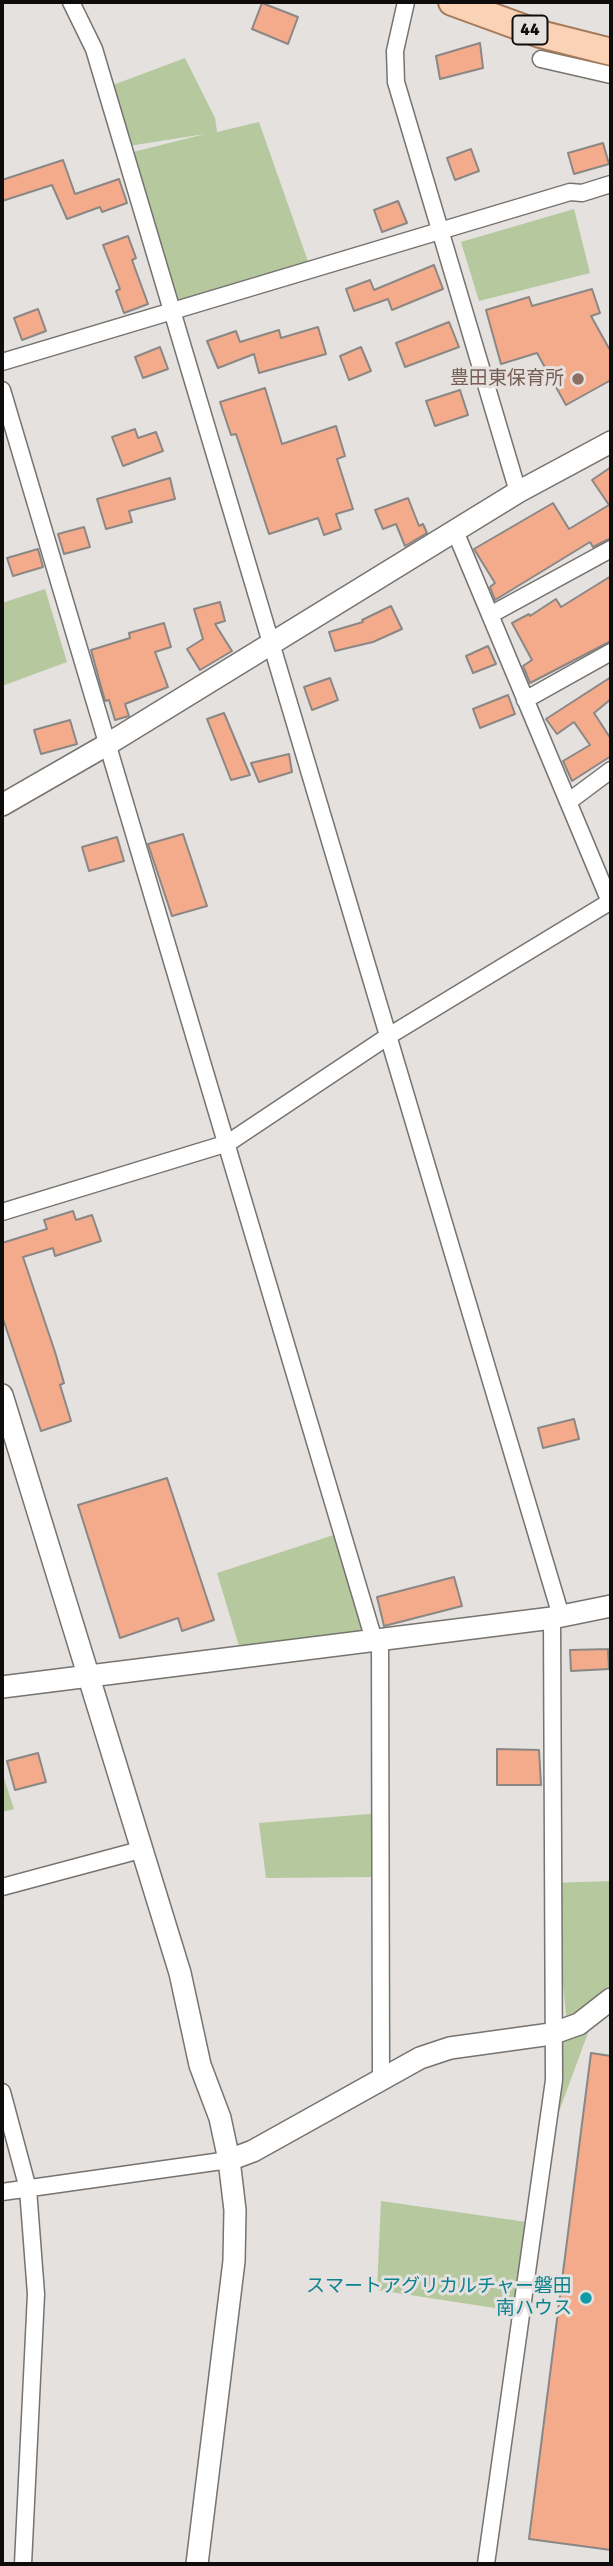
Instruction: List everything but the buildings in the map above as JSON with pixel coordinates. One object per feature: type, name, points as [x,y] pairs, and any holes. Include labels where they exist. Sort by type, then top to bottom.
[{"type":"main road","name":"44","points":[[452,2],[540,34],[611,52]]},
{"type":"street","points":[[71,2],[94,49],[557,1617],[551,2034],[554,2080],[486,2564]]},
{"type":"street","points":[[405,2],[395,51],[397,82],[518,492]]},
{"type":"street","points":[[541,59],[611,75]]},
{"type":"street","points":[[2,362],[570,192],[582,193],[611,184]]},
{"type":"street","points":[[2,390],[377,1639],[381,2080]]},
{"type":"street","points":[[2,805],[108,744],[518,492],[611,442]]},
{"type":"street","points":[[2,1212],[228,1143],[387,1037],[611,902],[455,531]]},
{"type":"street","points":[[490,615],[611,549]]},
{"type":"street","points":[[525,699],[611,652]]},
{"type":"street","points":[[568,802],[611,770]]},
{"type":"street","points":[[2,1395],[180,1973],[200,2065],[220,2118],[229,2160],[235,2210],[234,2261],[197,2564]]},
{"type":"street","points":[[2,1687],[557,1617],[611,1606]]},
{"type":"street","points":[[2,1887],[140,1850]]},
{"type":"street","points":[[2,2192],[229,2160],[253,2151],[420,2058],[450,2048],[551,2034],[579,2024],[611,1999]]},
{"type":"street","points":[[2,2092],[28,2189],[37,2321],[23,2564]]},
{"type":"green space","points":[[185,58],[215,118],[217,132],[259,122],[311,270],[169,303],[125,154],[205,134],[122,147],[105,88]]},
{"type":"green space","points":[[574,209],[590,273],[479,301],[461,242]]},
{"type":"green space","points":[[45,589],[67,662],[2,686],[2,603]]},
{"type":"green space","points":[[343,1532],[374,1640],[242,1656],[217,1573]]},
{"type":"green space","points":[[2,1772],[14,1809],[2,1812]]},
{"type":"green space","points":[[381,1813],[372,1877],[266,1878],[259,1823]]},
{"type":"green space","points":[[611,1881],[611,1993],[596,2011],[543,2155],[551,2034],[567,2025],[553,1883]]},
{"type":"green space","points":[[381,2201],[533,2223],[521,2312],[377,2290]]},
{"type":"place","name":"豊田東保育所","points":[[578,379]]},
{"type":"place","name":"スマートアグリカルチャー磐田 南ハウス","points":[[586,2298]]}]
